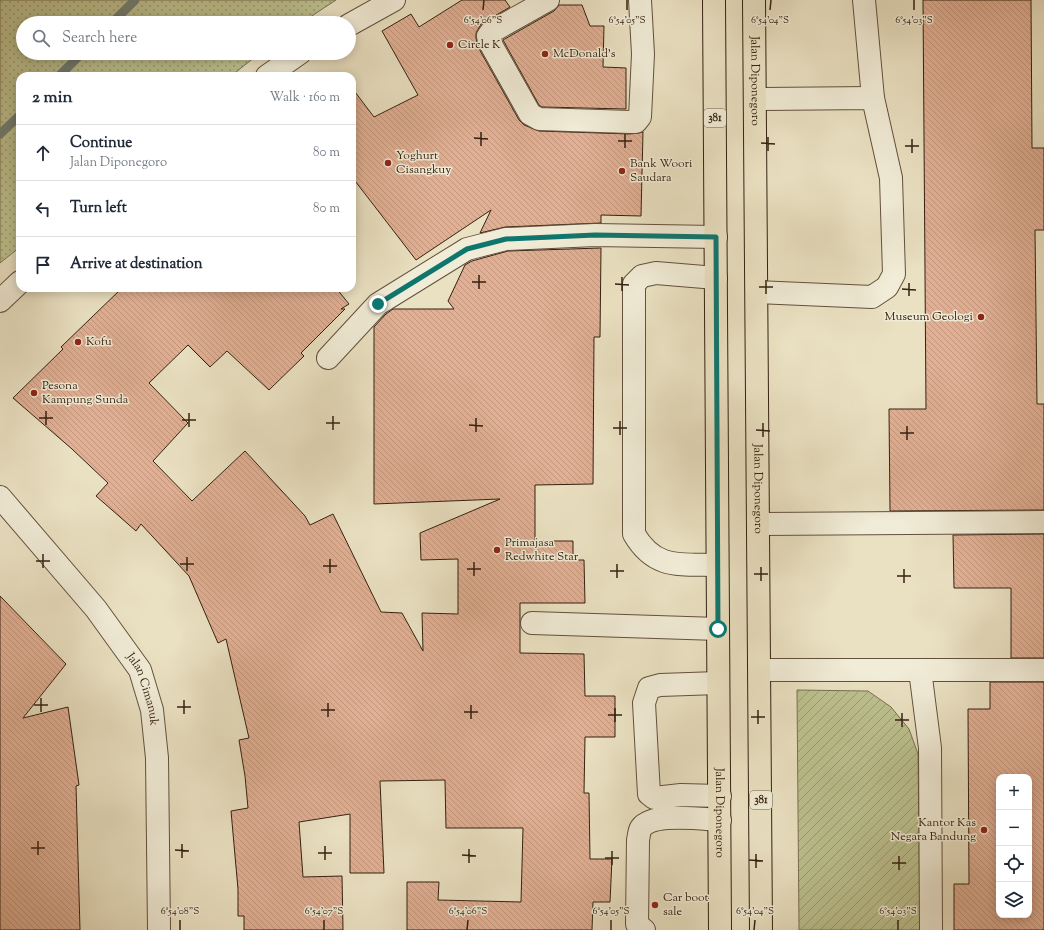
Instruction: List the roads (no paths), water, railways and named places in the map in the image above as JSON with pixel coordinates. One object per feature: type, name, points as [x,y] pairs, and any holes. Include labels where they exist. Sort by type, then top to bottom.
[{"type":"main road","name":"Jalan Diponegoro","points":[[714,0],[720,930]]},
{"type":"main road","name":"Jalan Diponegoro","points":[[754,0],[762,930]]},
{"type":"street","points":[[356,21],[394,0]]},
{"type":"street","points":[[548,0],[491,32],[488,36],[489,41],[530,114],[539,120],[636,122],[640,117],[643,54],[640,0]]},
{"type":"street","points":[[757,292],[872,297],[887,287],[894,274],[891,178],[873,98],[864,0]]},
{"type":"street","points":[[273,72],[290,60]]},
{"type":"street","points":[[755,99],[873,98]]},
{"type":"street","points":[[328,358],[378,304],[467,249],[506,239],[595,235],[716,237]]},
{"type":"street","points":[[716,278],[656,273],[642,276],[634,284],[634,534],[641,547],[658,560],[678,564],[718,565]]},
{"type":"street","points":[[0,301],[16,286]]},
{"type":"street","name":"Jalan Cimanuk","points":[[0,497],[96,609],[140,670],[152,710],[156,758],[159,930]]},
{"type":"street","points":[[758,524],[1044,522]]},
{"type":"street","points":[[532,623],[718,629]]},
{"type":"street","points":[[760,670],[1044,670]]},
{"type":"street","points":[[920,670],[930,748],[931,930]]},
{"type":"street","points":[[718,684],[660,685],[649,688],[644,703],[649,794],[654,798],[681,795],[720,796]]},
{"type":"street","points":[[644,930],[637,924],[638,840],[640,829],[648,822],[661,819],[682,818],[720,820]]},
{"type":"waterway","points":[[119,16],[135,0]]},
{"type":"waterway","points":[[63,72],[75,60]]},
{"type":"waterway","points":[[0,134],[16,119]]},
{"type":"place","name":"Circle K","points":[[450,45]]},
{"type":"place","name":"McDonald's","points":[[545,54]]},
{"type":"place","name":"Yoghurt Cisangkuy","points":[[388,163]]},
{"type":"place","name":"Bank Woori Saudara","points":[[622,171]]},
{"type":"place","name":"Museum Geologi","points":[[981,317]]},
{"type":"place","name":"Kofu","points":[[78,342]]},
{"type":"place","name":"Pesona Kampung Sunda","points":[[34,393]]},
{"type":"place","name":"Primajasa Redwhite Star","points":[[497,550]]},
{"type":"place","name":"Kantor Kas Negara Bandung","points":[[984,830]]},
{"type":"place","name":"Car boot sale","points":[[655,905]]}]
